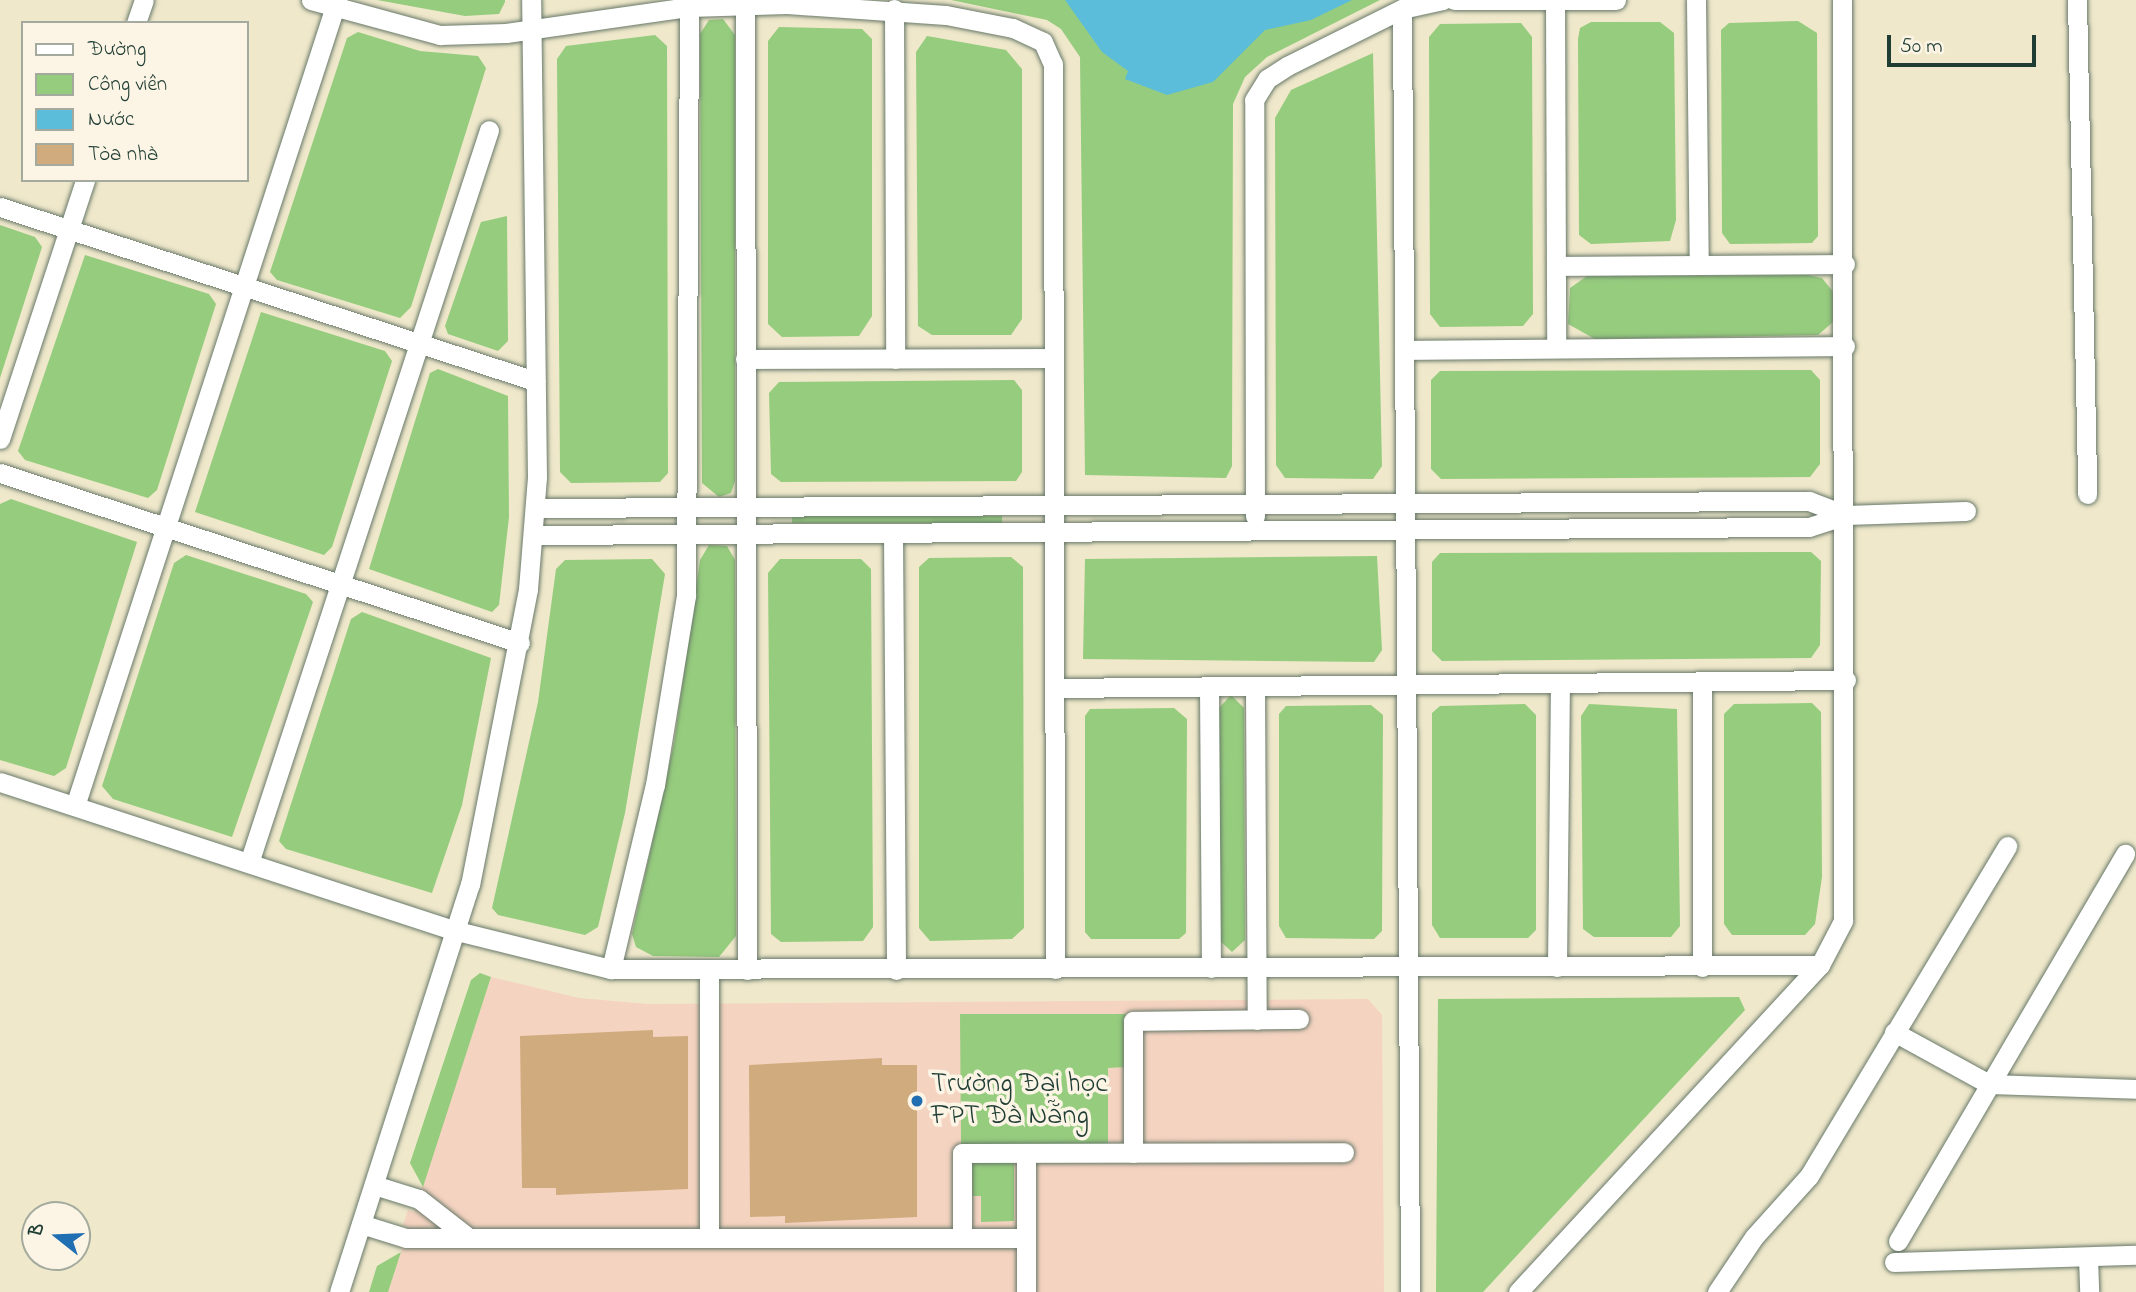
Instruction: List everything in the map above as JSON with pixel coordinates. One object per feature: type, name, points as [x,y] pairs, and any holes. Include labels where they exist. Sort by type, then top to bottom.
[{"type":"street","points":[[137,21],[144,0]]},
{"type":"street","points":[[311,0],[335,4],[431,34],[534,28],[689,7],[745,5],[894,9],[1013,28],[1043,42],[1051,56],[1055,969]]},
{"type":"street","points":[[339,1292],[457,931],[486,827],[520,643],[537,508],[534,28],[531,0]]},
{"type":"street","points":[[1255,531],[1254,100],[1277,71],[1402,9],[1443,0]]},
{"type":"street","points":[[1454,0],[1616,0]]},
{"type":"street","points":[[1555,0],[1556,348]]},
{"type":"street","points":[[1696,0],[1699,265]]},
{"type":"street","points":[[1518,1292],[1820,965],[1846,903],[1842,0]]},
{"type":"street","points":[[2077,0],[2087,494]]},
{"type":"street","points":[[75,806],[335,4]]},
{"type":"street","points":[[745,5],[747,970]]},
{"type":"street","points":[[611,969],[668,718],[690,534],[689,7]]},
{"type":"street","points":[[894,9],[895,359]]},
{"type":"street","points":[[1402,9],[1410,1292]]},
{"type":"street","points":[[249,863],[489,130]]},
{"type":"street","points":[[0,439],[84,182]]},
{"type":"street","points":[[0,207],[535,382]]},
{"type":"street","points":[[1556,266],[1845,264]]},
{"type":"street","points":[[1404,349],[1845,346]]},
{"type":"street","points":[[745,359],[1053,359]]},
{"type":"street","points":[[0,473],[520,643]]},
{"type":"street","points":[[537,508],[1809,501],[1846,515]]},
{"type":"street","points":[[535,535],[1809,527],[1846,515],[1966,511]]},
{"type":"street","points":[[893,533],[896,970]]},
{"type":"street","points":[[1054,688],[1846,680]]},
{"type":"street","points":[[1702,682],[1702,967]]},
{"type":"street","points":[[1557,967],[1560,683]]},
{"type":"street","points":[[1255,686],[1257,1020]]},
{"type":"street","points":[[1209,687],[1211,968]]},
{"type":"street","points":[[0,782],[457,931],[611,969],[1256,969],[1820,965]]},
{"type":"street","points":[[1717,1292],[1754,1237],[1809,1176],[2007,846]]},
{"type":"street","points":[[1898,1241],[2125,854]]},
{"type":"street","points":[[709,970],[709,1238]]},
{"type":"street","points":[[1133,1153],[1133,1021],[1299,1019]]},
{"type":"street","points":[[1894,1032],[1989,1084],[2136,1089]]},
{"type":"street","points":[[962,1238],[962,1153],[1344,1152]]},
{"type":"street","points":[[1026,1153],[1026,1292]]},
{"type":"street","points":[[374,1185],[418,1199],[469,1238]]},
{"type":"street","points":[[361,1224],[406,1238],[1026,1238]]},
{"type":"street","points":[[1894,1262],[2136,1255]]},
{"type":"street","points":[[2088,1257],[2089,1292]]},
{"type":"shaded area","name":"Trường Đại học FPT Đà Nẵng","points":[[491,977],[579,998],[648,1004],[1368,999],[1382,1015],[1384,1292],[388,1292],[409,1228],[403,1225],[408,1210],[414,1212]]},
{"type":"green space","points":[[377,0],[505,2],[499,14],[465,16]]},
{"type":"green space","points":[[951,0],[1380,0],[1267,57],[1245,77],[1233,104],[1232,466],[1226,478],[1085,475],[1080,57],[1061,29],[1047,20]]},
{"type":"green space","points":[[723,19],[735,35],[735,481],[731,493],[719,497],[702,483],[700,34],[709,20]]},
{"type":"green space","points":[[1798,21],[1817,33],[1818,236],[1812,243],[1730,244],[1722,233],[1721,30],[1729,23]]},
{"type":"green space","points":[[1591,22],[1660,22],[1674,33],[1676,220],[1670,241],[1591,244],[1579,235],[1578,39],[1580,28]]},
{"type":"green space","points":[[1521,23],[1532,37],[1533,314],[1523,326],[1440,327],[1430,314],[1429,37],[1440,24]]},
{"type":"green space","points":[[779,27],[862,29],[872,39],[872,316],[859,336],[782,337],[768,324],[768,41]]},
{"type":"green space","points":[[358,32],[420,51],[478,56],[486,68],[411,307],[400,318],[277,280],[270,272],[347,38]]},
{"type":"green space","points":[[655,35],[667,46],[668,473],[660,482],[571,483],[560,472],[557,59],[566,46]]},
{"type":"green space","points":[[927,36],[1006,50],[1022,69],[1022,319],[1011,335],[932,335],[918,326],[916,52]]},
{"type":"green space","points":[[1373,53],[1382,466],[1373,479],[1285,478],[1276,465],[1275,118],[1291,90]]},
{"type":"green space","points":[[507,216],[508,341],[498,351],[448,334],[445,326],[481,222]]},
{"type":"green space","points":[[0,225],[35,237],[42,247],[0,378]]},
{"type":"green space","points":[[85,255],[209,294],[216,304],[157,490],[148,498],[25,460],[18,451]]},
{"type":"green space","points":[[1808,275],[1822,278],[1834,293],[1833,322],[1818,335],[1595,339],[1568,324],[1570,288],[1587,276]]},
{"type":"green space","points":[[261,312],[385,351],[392,361],[332,547],[324,555],[195,512]]},
{"type":"green space","points":[[438,369],[508,396],[509,517],[499,605],[492,612],[369,569],[430,373]]},
{"type":"green space","points":[[1811,370],[1820,380],[1820,464],[1810,477],[1441,479],[1431,469],[1431,380],[1440,371]]},
{"type":"green space","points":[[1014,380],[1022,390],[1022,472],[1016,481],[781,482],[771,474],[769,393],[779,382]]},
{"type":"green space","points":[[11,499],[137,542],[66,768],[54,776],[0,760],[0,504]]},
{"type":"green space","points":[[792,516],[1002,516],[1002,523],[792,523]]},
{"type":"green space","points":[[709,545],[727,546],[735,560],[736,936],[719,957],[653,956],[636,947],[632,934],[674,743],[700,560]]},
{"type":"green space","points":[[1811,552],[1821,561],[1820,645],[1811,658],[1442,661],[1432,651],[1432,562],[1440,553]]},
{"type":"green space","points":[[186,555],[306,594],[313,602],[232,837],[113,799],[102,786],[174,563]]},
{"type":"green space","points":[[1377,556],[1382,650],[1374,662],[1083,659],[1085,559]]},
{"type":"green space","points":[[1011,557],[1023,567],[1024,928],[1012,939],[930,941],[919,928],[919,567],[929,558]]},
{"type":"green space","points":[[652,559],[665,574],[625,813],[598,927],[585,935],[498,915],[492,908],[538,702],[556,569],[565,560]]},
{"type":"green space","points":[[780,559],[861,559],[871,569],[873,927],[863,941],[781,942],[771,934],[768,573]]},
{"type":"green space","points":[[362,612],[491,658],[462,805],[432,893],[286,849],[279,841],[351,619]]},
{"type":"green space","points":[[1231,695],[1244,708],[1245,940],[1232,952],[1220,941],[1219,708]]},
{"type":"green space","points":[[1812,703],[1821,712],[1822,877],[1815,924],[1805,935],[1732,935],[1724,924],[1724,714],[1734,704]]},
{"type":"green space","points":[[1525,704],[1536,715],[1536,930],[1528,938],[1440,938],[1432,925],[1432,713],[1440,706]]},
{"type":"green space","points":[[1589,704],[1677,709],[1680,926],[1671,937],[1594,937],[1583,929],[1581,716]]},
{"type":"green space","points":[[1371,705],[1383,715],[1382,931],[1374,939],[1286,938],[1279,926],[1279,714],[1286,706]]},
{"type":"green space","points":[[1174,708],[1187,719],[1186,933],[1179,939],[1091,939],[1085,932],[1085,716],[1090,709]]},
{"type":"green space","points":[[480,973],[491,977],[423,1187],[410,1163],[471,980]]},
{"type":"green space","points":[[1739,997],[1745,1010],[1483,1292],[1436,1292],[1438,999]]},
{"type":"green space","points":[[960,1014],[1126,1014],[1126,1067],[1108,1068],[1108,1144],[961,1144]]},
{"type":"green space","points":[[967,1159],[1014,1159],[1014,1221],[981,1222],[981,1196],[967,1196]]},
{"type":"green space","points":[[401,1252],[388,1292],[369,1292],[377,1266]]},
{"type":"water","points":[[1065,0],[1352,0],[1311,20],[1265,30],[1213,82],[1167,95],[1125,79],[1128,71],[1102,52]]},
{"type":"building","points":[[653,1030],[653,1037],[688,1036],[688,1189],[556,1195],[556,1188],[522,1188],[520,1036]]},
{"type":"building","points":[[882,1058],[882,1065],[917,1065],[917,1217],[785,1223],[785,1216],[750,1217],[749,1065]]},
{"type":"place","name":"Trường Đại học FPT Đà Nẵng","points":[[917,1101]]}]
